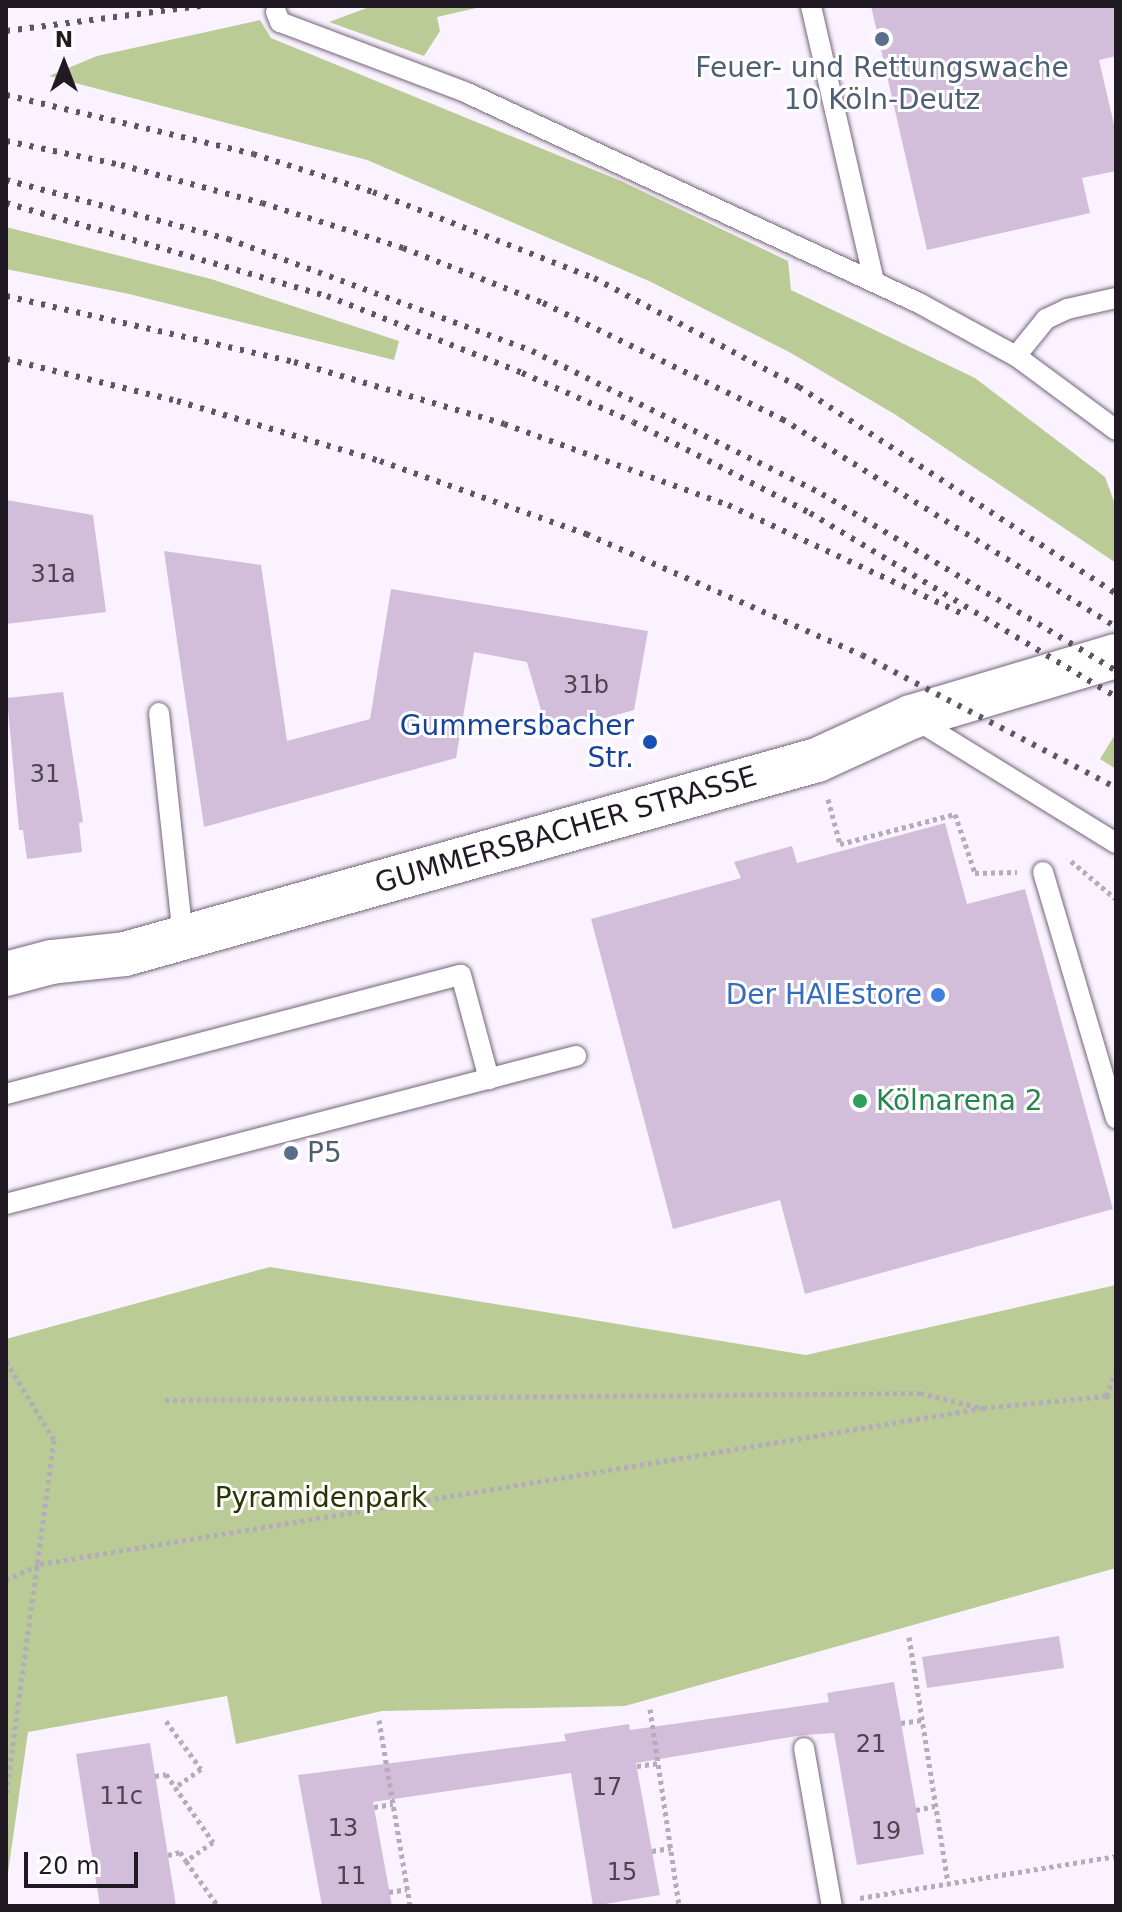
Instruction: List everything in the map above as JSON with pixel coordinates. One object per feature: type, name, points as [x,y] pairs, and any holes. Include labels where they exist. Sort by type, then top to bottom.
[{"type":"street","name":"GUMMERSBACHER STRASSE","points":[[6,974],[51,962],[125,954],[817,760],[911,717],[1116,656]]},
{"type":"lane","points":[[811,6],[874,281]]},
{"type":"lane","points":[[276,12],[280,22],[465,92],[874,281],[1016,356],[1116,430]]},
{"type":"lane","points":[[1016,356],[1046,319],[1067,309],[1116,298]]},
{"type":"lane","points":[[159,713],[183,937]]},
{"type":"lane","points":[[911,717],[1116,843]]},
{"type":"lane","points":[[1043,872],[1116,1118]]},
{"type":"lane","points":[[6,1094],[461,975],[489,1079]]},
{"type":"lane","points":[[6,1204],[576,1056]]},
{"type":"lane","points":[[804,1748],[832,1904]]},
{"type":"path","points":[[817,760],[840,844],[955,814],[975,873],[1043,872]]},
{"type":"path","points":[[1063,854],[1116,899]]},
{"type":"path","points":[[6,1361],[54,1440],[40,1564],[6,1796]]},
{"type":"path","points":[[1106,1396],[1116,1371]]},
{"type":"path","points":[[165,1400],[920,1393],[983,1408]]},
{"type":"path","points":[[6,1580],[40,1564],[983,1408],[1106,1396],[1116,1399]]},
{"type":"path","points":[[909,1637],[948,1883]]},
{"type":"path","points":[[650,1709],[679,1906]]},
{"type":"path","points":[[379,1720],[410,1906]]},
{"type":"path","points":[[901,1723],[922,1720]]},
{"type":"path","points":[[166,1721],[201,1769],[175,1787]]},
{"type":"path","points":[[637,1766],[659,1763]]},
{"type":"path","points":[[155,1776],[166,1774],[213,1842],[186,1861]]},
{"type":"path","points":[[374,1807],[393,1804]]},
{"type":"path","points":[[916,1810],[935,1806]]},
{"type":"path","points":[[652,1851],[671,1848]]},
{"type":"path","points":[[168,1855],[180,1852],[218,1906]]},
{"type":"path","points":[[832,1904],[1116,1856]]},
{"type":"path","points":[[389,1892],[407,1889]]},
{"type":"green space","points":[[372,6],[485,6],[437,17],[440,31],[424,56],[329,22]]},
{"type":"green space","points":[[260,20],[271,38],[621,181],[788,261],[791,290],[975,378],[1105,477],[1116,507],[1116,563],[896,415],[791,353],[649,281],[367,160],[49,76],[97,56]]},
{"type":"green space","points":[[6,227],[211,279],[399,341],[394,360],[129,294],[6,269]]},
{"type":"green space","points":[[1116,733],[1116,769],[1100,759]]},
{"type":"green space","name":"Pyramidenpark","points":[[270,1267],[806,1355],[1116,1285],[1116,1568],[625,1706],[382,1711],[236,1744],[227,1696],[28,1732],[6,1887],[6,1339]]},
{"type":"building","points":[[871,6],[1116,6],[1116,56],[1099,60],[1116,133],[1116,171],[1082,178],[1090,213],[927,250]]},
{"type":"building","points":[[6,500],[93,515],[106,612],[6,624]]},
{"type":"building","points":[[164,551],[261,565],[287,741],[370,719],[391,589],[648,631],[634,710],[548,734],[527,662],[474,652],[456,758],[204,827]]},
{"type":"building","points":[[63,692],[83,822],[79,823],[82,852],[27,859],[23,830],[19,830],[7,698]]},
{"type":"building","name":"Kölnarena 2","points":[[945,823],[967,904],[1025,889],[1113,1209],[805,1294],[780,1200],[673,1229],[591,919],[741,878],[734,862],[792,846],[797,863]]},
{"type":"building","points":[[1059,1636],[1064,1668],[927,1688],[922,1657]]},
{"type":"building","points":[[894,1682],[924,1854],[857,1865],[834,1733],[803,1735],[636,1763],[660,1895],[593,1906],[571,1773],[373,1802],[392,1906],[322,1906],[298,1775],[566,1741],[564,1734],[629,1724],[630,1730],[829,1702],[827,1693]]},
{"type":"building","points":[[150,1743],[176,1906],[100,1906],[76,1754]]},
{"type":"railway","points":[[6,31],[200,6]]},
{"type":"railway","points":[[6,95],[253,154],[373,192],[594,278],[799,387],[1116,594]]},
{"type":"railway","points":[[6,141],[121,165],[262,203],[403,248],[543,303],[782,419],[1116,627]]},
{"type":"railway","points":[[6,180],[228,239],[532,351],[822,494],[1116,671]]},
{"type":"railway","points":[[6,203],[327,296],[522,373],[633,422],[810,513],[1116,697]]},
{"type":"railway","points":[[6,296],[294,362],[504,424],[728,505],[963,614]]},
{"type":"railway","points":[[6,359],[177,401],[380,461],[586,534],[862,655],[1116,788]]},
{"type":"place","name":"Feuer- und Rettungswache 10 Köln-Deutz","points":[[882,39]]},
{"type":"place","name":"Gummersbacher Str.","points":[[650,742]]},
{"type":"place","name":"Der HAIEstore","points":[[938,995]]},
{"type":"place","name":"Kölnarena 2","points":[[860,1101]]},
{"type":"place","name":"P5","points":[[291,1153]]}]
